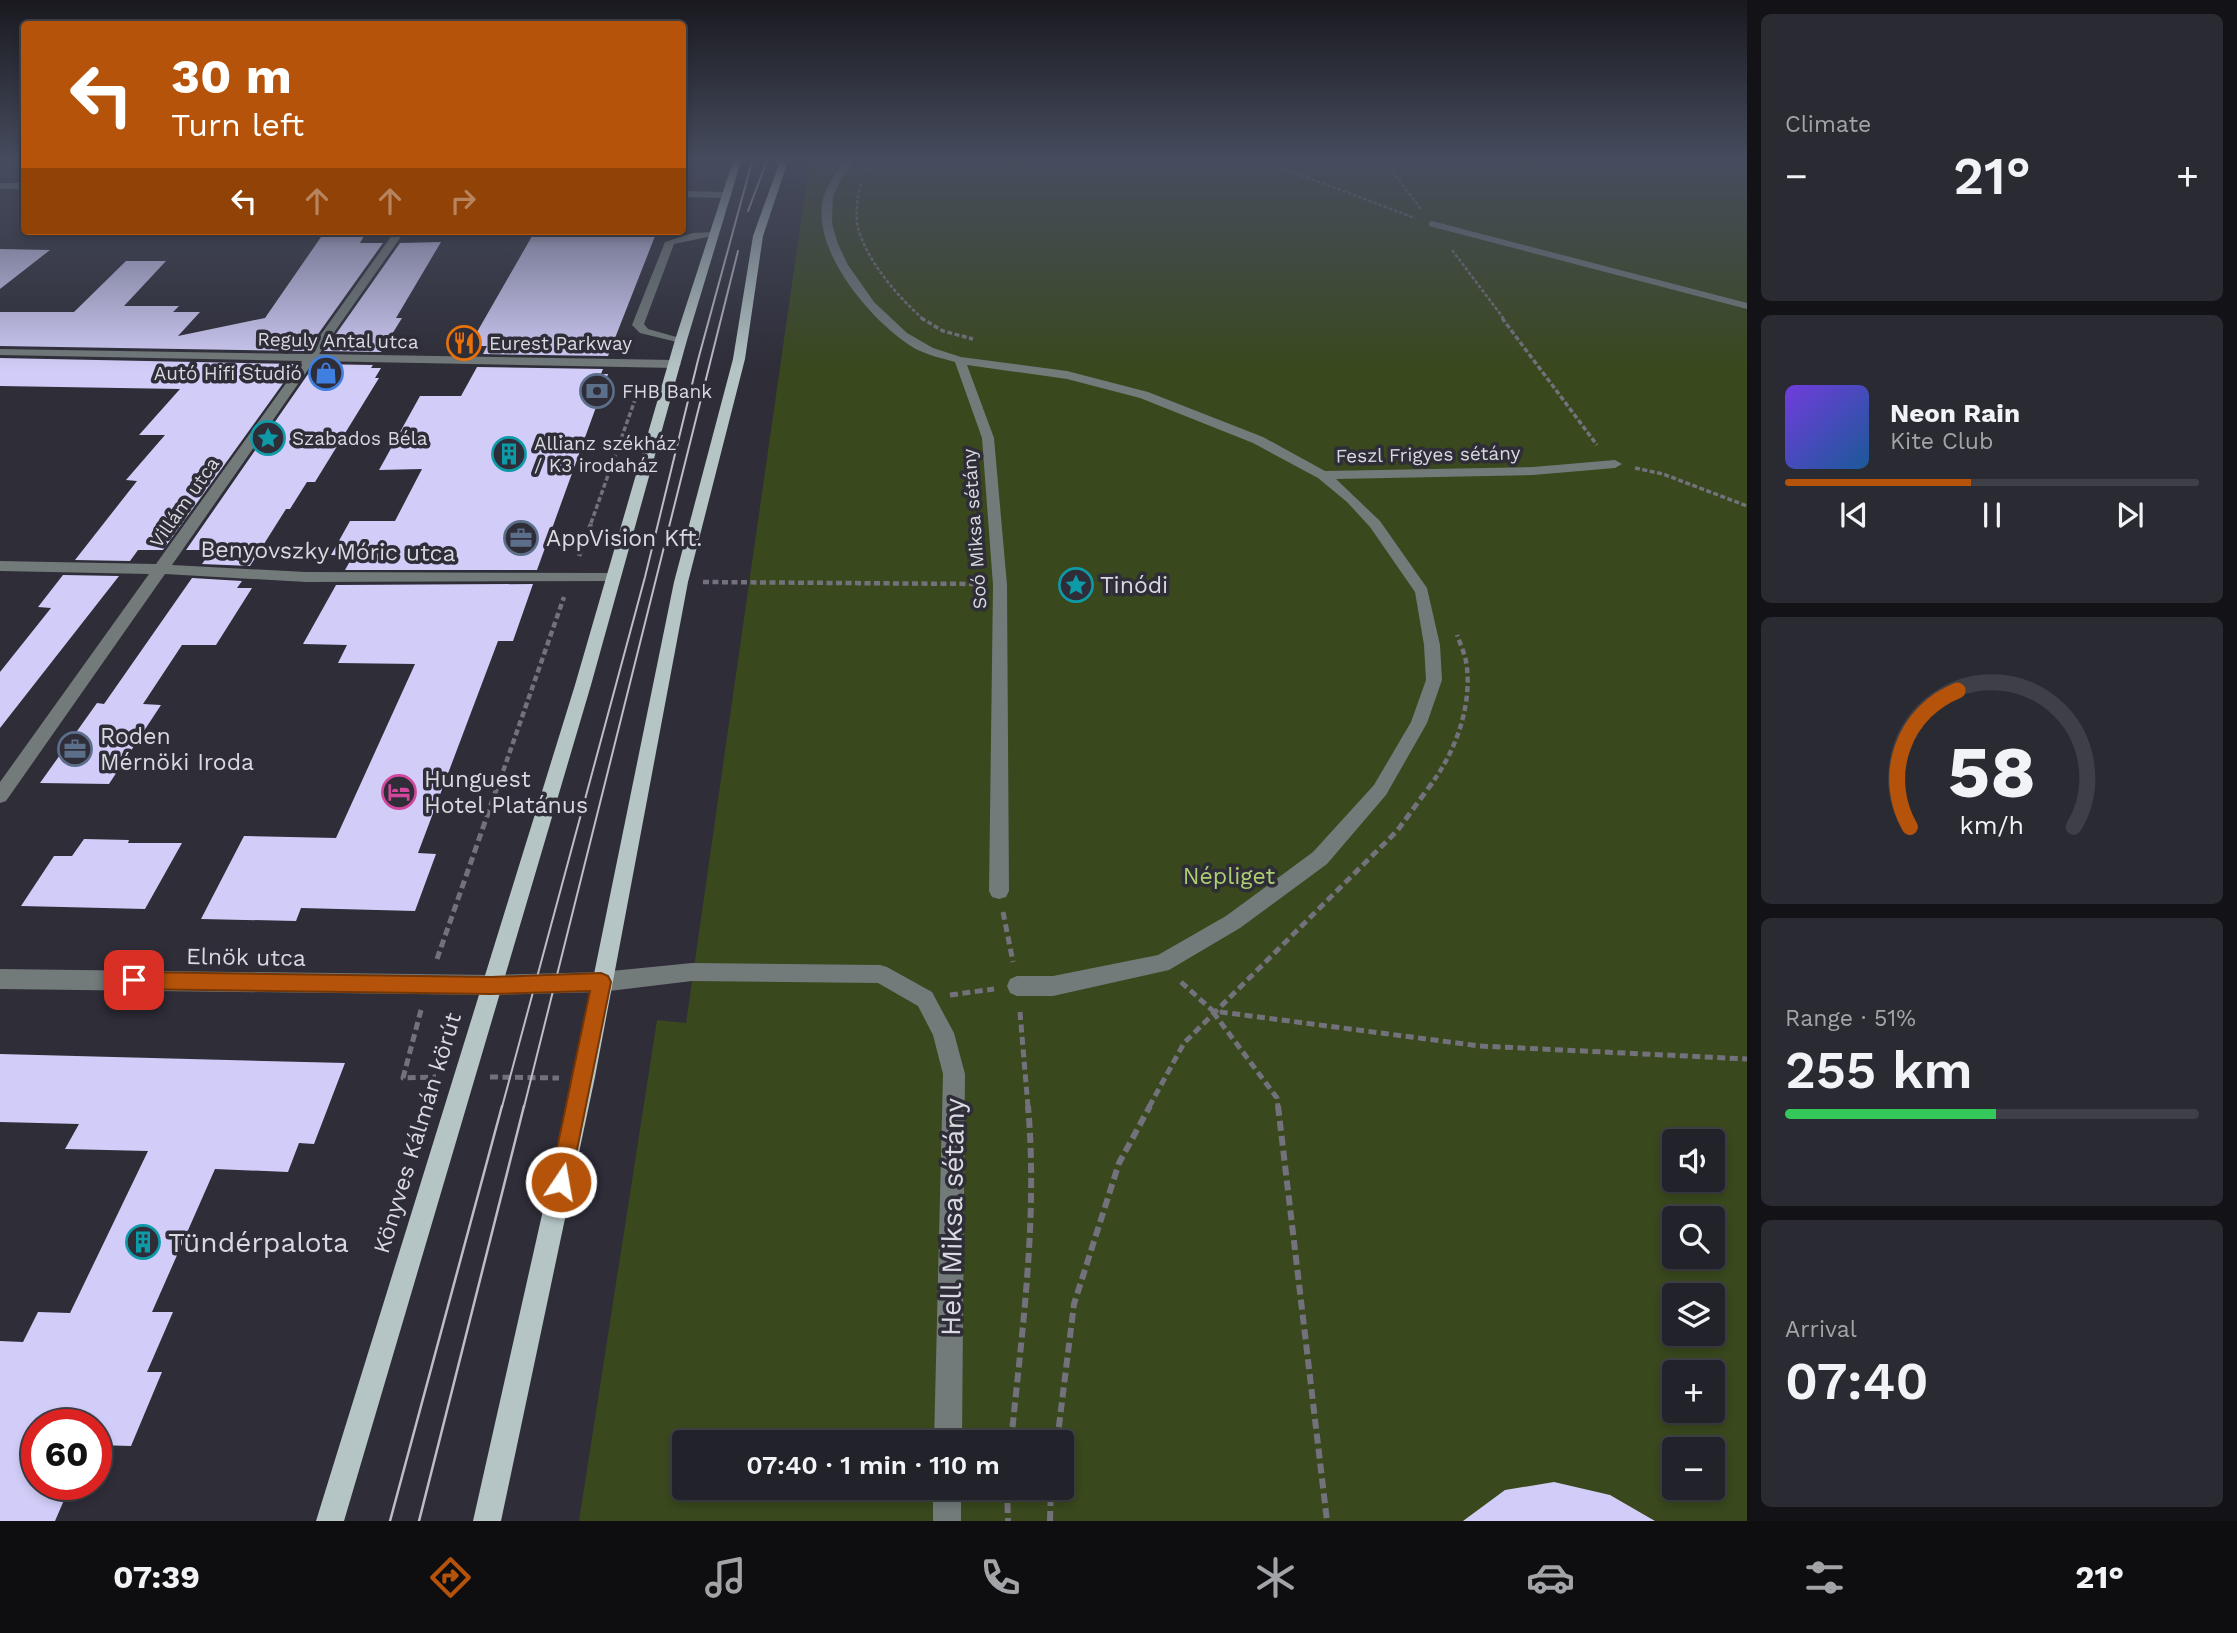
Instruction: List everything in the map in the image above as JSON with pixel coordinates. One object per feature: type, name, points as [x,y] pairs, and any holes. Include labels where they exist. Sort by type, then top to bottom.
[{"type":"main road","name":"Könyves Kálmán körút","points":[[330,1521],[583,685],[714,229]]},
{"type":"main road","points":[[487,1521],[584,1077],[681,582],[740,359],[760,229]]},
{"type":"street","points":[[830,229],[833,248],[855,285],[883,319],[902,336],[922,348],[960,360],[1067,375],[1144,395],[1258,440],[1323,475],[1352,499],[1375,524],[1422,592],[1433,645],[1434,680],[1419,723],[1380,790],[1320,858],[1233,922],[1162,964],[1053,986],[1017,986]]},
{"type":"street","points":[[1451,229],[1747,306]]},
{"type":"street","name":"Villám utca","points":[[0,796],[397,235]]},
{"type":"street","points":[[681,340],[643,331],[638,325],[670,242],[692,236],[712,235]]},
{"type":"street","name":"Reguly Antal utca","points":[[0,352],[676,364]]},
{"type":"street","name":"Soó Miksa sétány","points":[[960,360],[988,438],[1000,585],[999,891]]},
{"type":"street","name":"Feszl Frigyes sétány","points":[[1323,475],[1533,471],[1615,464]]},
{"type":"street","name":"Benyovszky Móric utca","points":[[0,566],[162,569],[306,577],[612,578]]},
{"type":"street","name":"Elnök utca","points":[[0,979],[491,985],[601,982],[692,972],[880,974],[925,999]]},
{"type":"street","name":"Hell Miksa sétány","points":[[925,999],[943,1033],[954,1074],[948,1430]]},
{"type":"street","points":[[947,1500],[947,1521]]},
{"type":"path","points":[[858,229],[894,288],[927,322]]},
{"type":"path","points":[[1436,229],[1587,433],[1615,464],[1662,474],[1747,506]]},
{"type":"path","points":[[502,770],[648,363]]},
{"type":"path","points":[[681,582],[1000,585]]},
{"type":"path","points":[[1058,1430],[1074,1304],[1119,1163],[1184,1043],[1213,1011],[1397,831]]},
{"type":"path","points":[[999,891],[1017,986],[1033,1160],[1025,1305],[1012,1430]]},
{"type":"path","points":[[1162,964],[1213,1011],[1277,1098],[1327,1521]]},
{"type":"path","points":[[925,999],[1017,986]]},
{"type":"path","points":[[1213,1011],[1480,1046],[1747,1059]]},
{"type":"path","points":[[1007,1500],[1008,1521]]},
{"type":"path","points":[[1051,1500],[1051,1521]]},
{"type":"green space","name":"Népliget","points":[[800,229],[1747,229],[1747,1521],[579,1521],[657,1020],[686,1023]]},
{"type":"building","points":[[533,235],[655,235],[608,356],[483,354],[487,346],[469,346]]},
{"type":"building","points":[[364,236],[360,243],[383,243],[306,351],[0,346],[0,312],[74,312],[126,261],[166,261],[124,306],[179,306],[173,312],[200,312],[178,336],[265,318],[321,237]]},
{"type":"building","points":[[441,242],[396,318],[402,318],[381,352],[324,351],[400,243]]},
{"type":"building","points":[[0,249],[50,250],[0,289]]},
{"type":"building","points":[[0,358],[297,364],[163,550],[138,550],[130,561],[75,560],[137,481],[126,480],[165,435],[139,435],[180,389],[0,386]]},
{"type":"building","points":[[315,364],[373,365],[371,368],[381,368],[375,378],[379,378],[315,482],[307,482],[290,509],[286,509],[250,566],[202,564],[212,550],[186,550]]},
{"type":"building","name":"Allianz székház / K3 irodaház","points":[[477,367],[603,369],[601,374],[608,374],[537,570],[345,570],[353,556],[331,555],[350,521],[395,521],[422,469],[379,470],[420,396],[461,396]]},
{"type":"building","points":[[63,575],[119,576],[0,728],[0,672],[51,608],[38,607]]},
{"type":"building","points":[[192,578],[242,581],[237,588],[252,588],[216,645],[182,645],[143,704],[161,705],[109,784],[40,783],[97,703],[104,704]]},
{"type":"building","name":"Hunguest Hotel Platánus","points":[[533,584],[513,641],[498,641],[418,853],[436,854],[415,911],[301,908],[296,921],[201,919],[244,836],[336,838],[415,664],[338,663],[347,645],[303,644],[336,585]]},
{"type":"building","points":[[84,839],[129,840],[128,843],[182,843],[145,909],[21,906],[54,856],[72,856]]},
{"type":"building","name":"Tündérpalota","points":[[0,1054],[345,1063],[314,1144],[299,1143],[288,1172],[215,1169],[152,1312],[173,1312],[147,1372],[162,1372],[131,1446],[112,1445],[112,1409],[21,1409],[21,1500],[64,1500],[55,1521],[0,1521],[0,1341],[23,1342],[38,1312],[70,1313],[148,1151],[65,1149],[79,1124],[0,1122]]},
{"type":"building","points":[[1554,1482],[1610,1495],[1655,1521],[1463,1521],[1505,1490]]},
{"type":"tram line","points":[[502,1107],[645,577],[698,360],[734,229]]},
{"type":"tram line","points":[[524,1107],[738,251]]},
{"type":"tram line","points":[[390,1521],[502,1106]]},
{"type":"tram line","points":[[419,1521],[524,1106]]},
{"type":"place","name":"Eurest Parkway","points":[[464,343]]},
{"type":"place","name":"Autó Hifi Studió","points":[[326,373]]},
{"type":"place","name":"FHB Bank","points":[[597,391]]},
{"type":"place","name":"Szabados Béla","points":[[268,438]]},
{"type":"place","name":"Allianz székház / K3 irodaház","points":[[509,454]]},
{"type":"place","name":"AppVision Kft.","points":[[521,538]]},
{"type":"place","name":"Tinódi","points":[[1076,585]]},
{"type":"place","name":"Roden Mérnöki Iroda","points":[[75,749]]},
{"type":"place","name":"Hunguest Hotel Platánus","points":[[399,792]]},
{"type":"place","name":"Tündérpalota","points":[[143,1242]]},
{"type":"route","points":[[134,980],[491,985],[601,982],[561,1182]]}]
